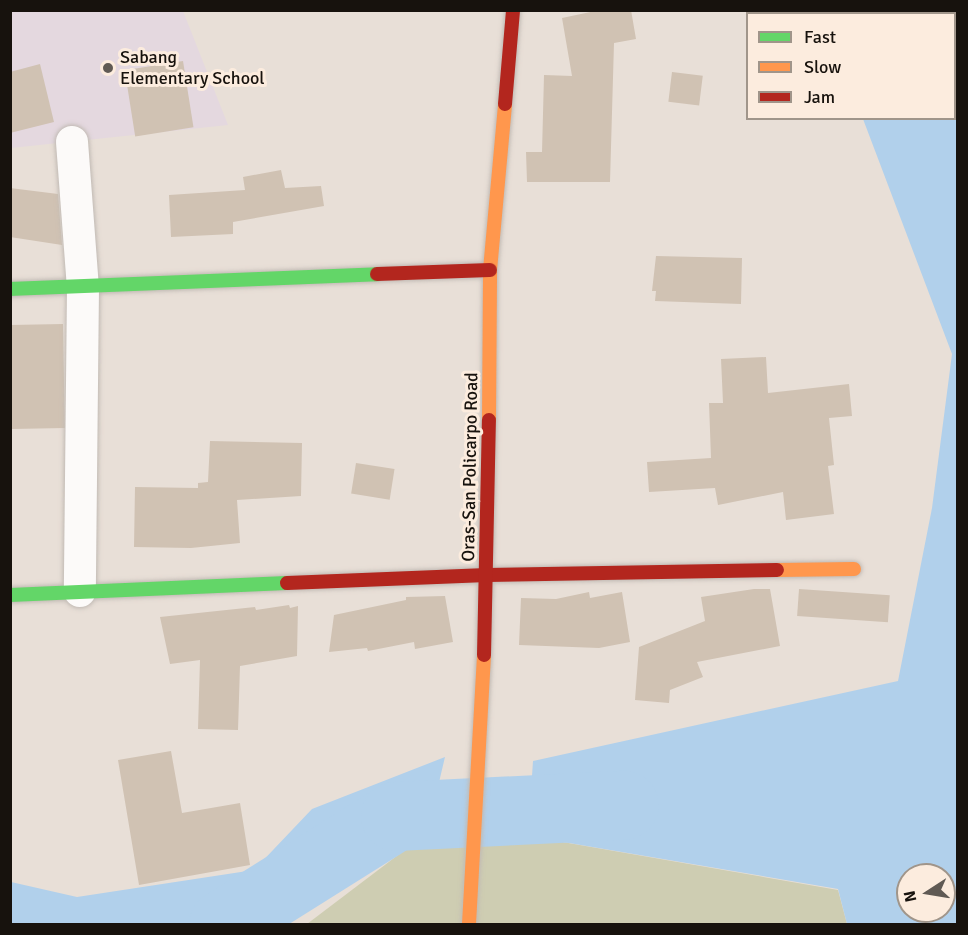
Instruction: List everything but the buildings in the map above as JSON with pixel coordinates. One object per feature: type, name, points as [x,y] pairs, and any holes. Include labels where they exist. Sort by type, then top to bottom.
[{"type":"street","name":"Oras-San Policarpo Road","points":[[469,924],[481,744],[487,575],[490,270],[513,10]]},
{"type":"street","points":[[72,142],[83,288],[80,591]]},
{"type":"street","points":[[10,290],[490,270]]},
{"type":"street","points":[[10,595],[487,575],[854,569]]},
{"type":"shaded area","name":"Sabang Elementary School","points":[[10,11],[183,11],[228,125],[11,148]]},
{"type":"green space","points":[[427,833],[528,836],[838,890],[847,924],[307,924]]},
{"type":"water","points":[[833,11],[957,11],[957,924],[847,924],[838,889],[528,836],[533,761],[898,681],[932,508],[952,354],[863,120],[956,120],[956,12]]},
{"type":"water","points":[[445,757],[427,833],[329,885],[287,924],[11,924],[11,882],[77,897],[254,870],[312,809]]},
{"type":"waterway","points":[[223,924],[395,816],[624,805]]},
{"type":"traffic: fast","points":[[10,289],[377,274]]},
{"type":"traffic: fast","points":[[10,595],[287,583]]},
{"type":"traffic: slow","points":[[489,420],[490,270],[505,104]]},
{"type":"traffic: slow","points":[[777,570],[854,569]]},
{"type":"traffic: slow","points":[[469,924],[484,655]]},
{"type":"traffic: jam","points":[[505,104],[513,10]]},
{"type":"traffic: jam","points":[[377,274],[490,270]]},
{"type":"traffic: jam","points":[[484,655],[489,420]]},
{"type":"traffic: jam","points":[[287,583],[487,575],[777,570]]},
{"type":"place","name":"Sabang Elementary School","points":[[108,68]]}]
